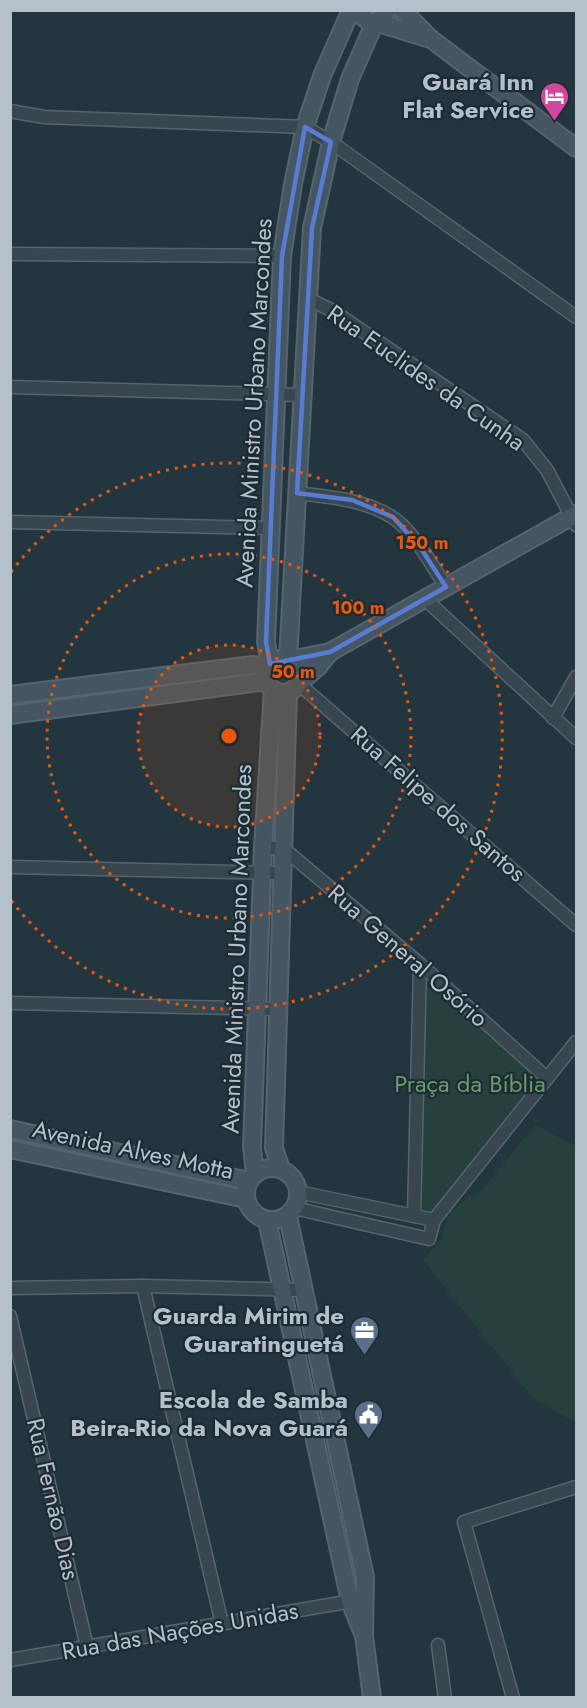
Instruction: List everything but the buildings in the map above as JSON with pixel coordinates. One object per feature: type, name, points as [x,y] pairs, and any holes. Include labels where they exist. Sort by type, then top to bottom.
[{"type":"street","points":[[353,10],[369,22],[381,16],[431,39]]},
{"type":"street","name":"Avenida Ministro Urbano Marcondes","points":[[281,1169],[274,1148],[283,848],[281,680],[266,642],[282,256],[293,184],[305,127],[322,76],[353,10]]},
{"type":"street","points":[[402,10],[431,39],[576,148]]},
{"type":"street","name":"Avenida Ministro Urbano Marcondes","points":[[289,659],[312,228],[331,142],[350,79],[381,16]]},
{"type":"street","points":[[10,111],[44,117],[305,127],[331,142],[576,317]]},
{"type":"street","points":[[10,254],[282,256]]},
{"type":"street","name":"Rua Euclides da Cunha","points":[[307,297],[333,311],[523,440],[547,470],[575,519]]},
{"type":"street","points":[[10,387],[302,395]]},
{"type":"street","points":[[297,493],[352,500],[393,517],[420,547],[446,587]]},
{"type":"street","points":[[281,680],[279,659],[330,652],[575,519]]},
{"type":"street","points":[[10,522],[270,528]]},
{"type":"street","points":[[425,599],[576,738]]},
{"type":"street","points":[[10,715],[281,680],[318,668],[330,652]]},
{"type":"street","points":[[10,695],[253,665],[281,680],[301,672],[289,659]]},
{"type":"street","points":[[553,718],[576,677]]},
{"type":"street","name":"Avenida Ministro Urbano Marcondes","points":[[252,1178],[263,848],[281,680]]},
{"type":"street","name":"Rua Felipe dos Santos","points":[[281,680],[576,925]]},
{"type":"street","points":[[263,848],[283,848]]},
{"type":"street","name":"Rua General Osório","points":[[283,848],[420,964],[547,1078]]},
{"type":"street","points":[[10,867],[282,873]]},
{"type":"street","points":[[414,1216],[420,964]]},
{"type":"street","points":[[10,1003],[278,1010]]},
{"type":"street","points":[[294,1205],[429,1239],[434,1220],[576,1042]]},
{"type":"street","name":"Avenida Alves Motta","points":[[10,1129],[252,1178]]},
{"type":"street","points":[[60,1159],[65,1141]]},
{"type":"street","name":"Avenida Alves Motta","points":[[10,1149],[246,1199]]},
{"type":"street","points":[[294,1205],[280,1219],[267,1220],[257,1216],[249,1208],[246,1191],[252,1178],[267,1168],[281,1169],[289,1174],[296,1184],[294,1205],[304,1290],[365,1577],[358,1600]]},
{"type":"street","points":[[294,1205],[414,1216],[434,1220]]},
{"type":"street","points":[[267,1220],[281,1289],[358,1600],[372,1698]]},
{"type":"street","points":[[10,1288],[143,1286],[304,1290]]},
{"type":"street","points":[[143,1286],[222,1624]]},
{"type":"street","name":"Rua Fernão Dias","points":[[10,1316],[87,1647]]},
{"type":"street","points":[[513,1698],[464,1522],[576,1487]]},
{"type":"street","name":"Rua das Nações Unidas","points":[[10,1660],[358,1600]]},
{"type":"street","points":[[438,1645],[445,1698]]},
{"type":"highlighted area","points":[[305,127],[331,142],[312,228],[297,493],[352,500],[393,517],[420,547],[446,587],[330,652],[270,664],[266,642],[282,256]]},
{"type":"green space","name":"Praça da Bíblia","points":[[428,986],[436,987],[534,1074],[535,1082],[434,1212],[423,1211],[418,1201],[422,992]]},
{"type":"green space","points":[[535,1125],[576,1146],[576,1423],[533,1398],[423,1260],[442,1238],[446,1222],[455,1207],[480,1192]]},
{"type":"place","name":"Guará Inn Flat Service","points":[[555,122]]},
{"type":"place","name":"Guarda Mirim de Guaratinguetá","points":[[365,1356]]},
{"type":"place","name":"Escola de Samba Beira-Rio da Nova Guará","points":[[369,1440]]}]
